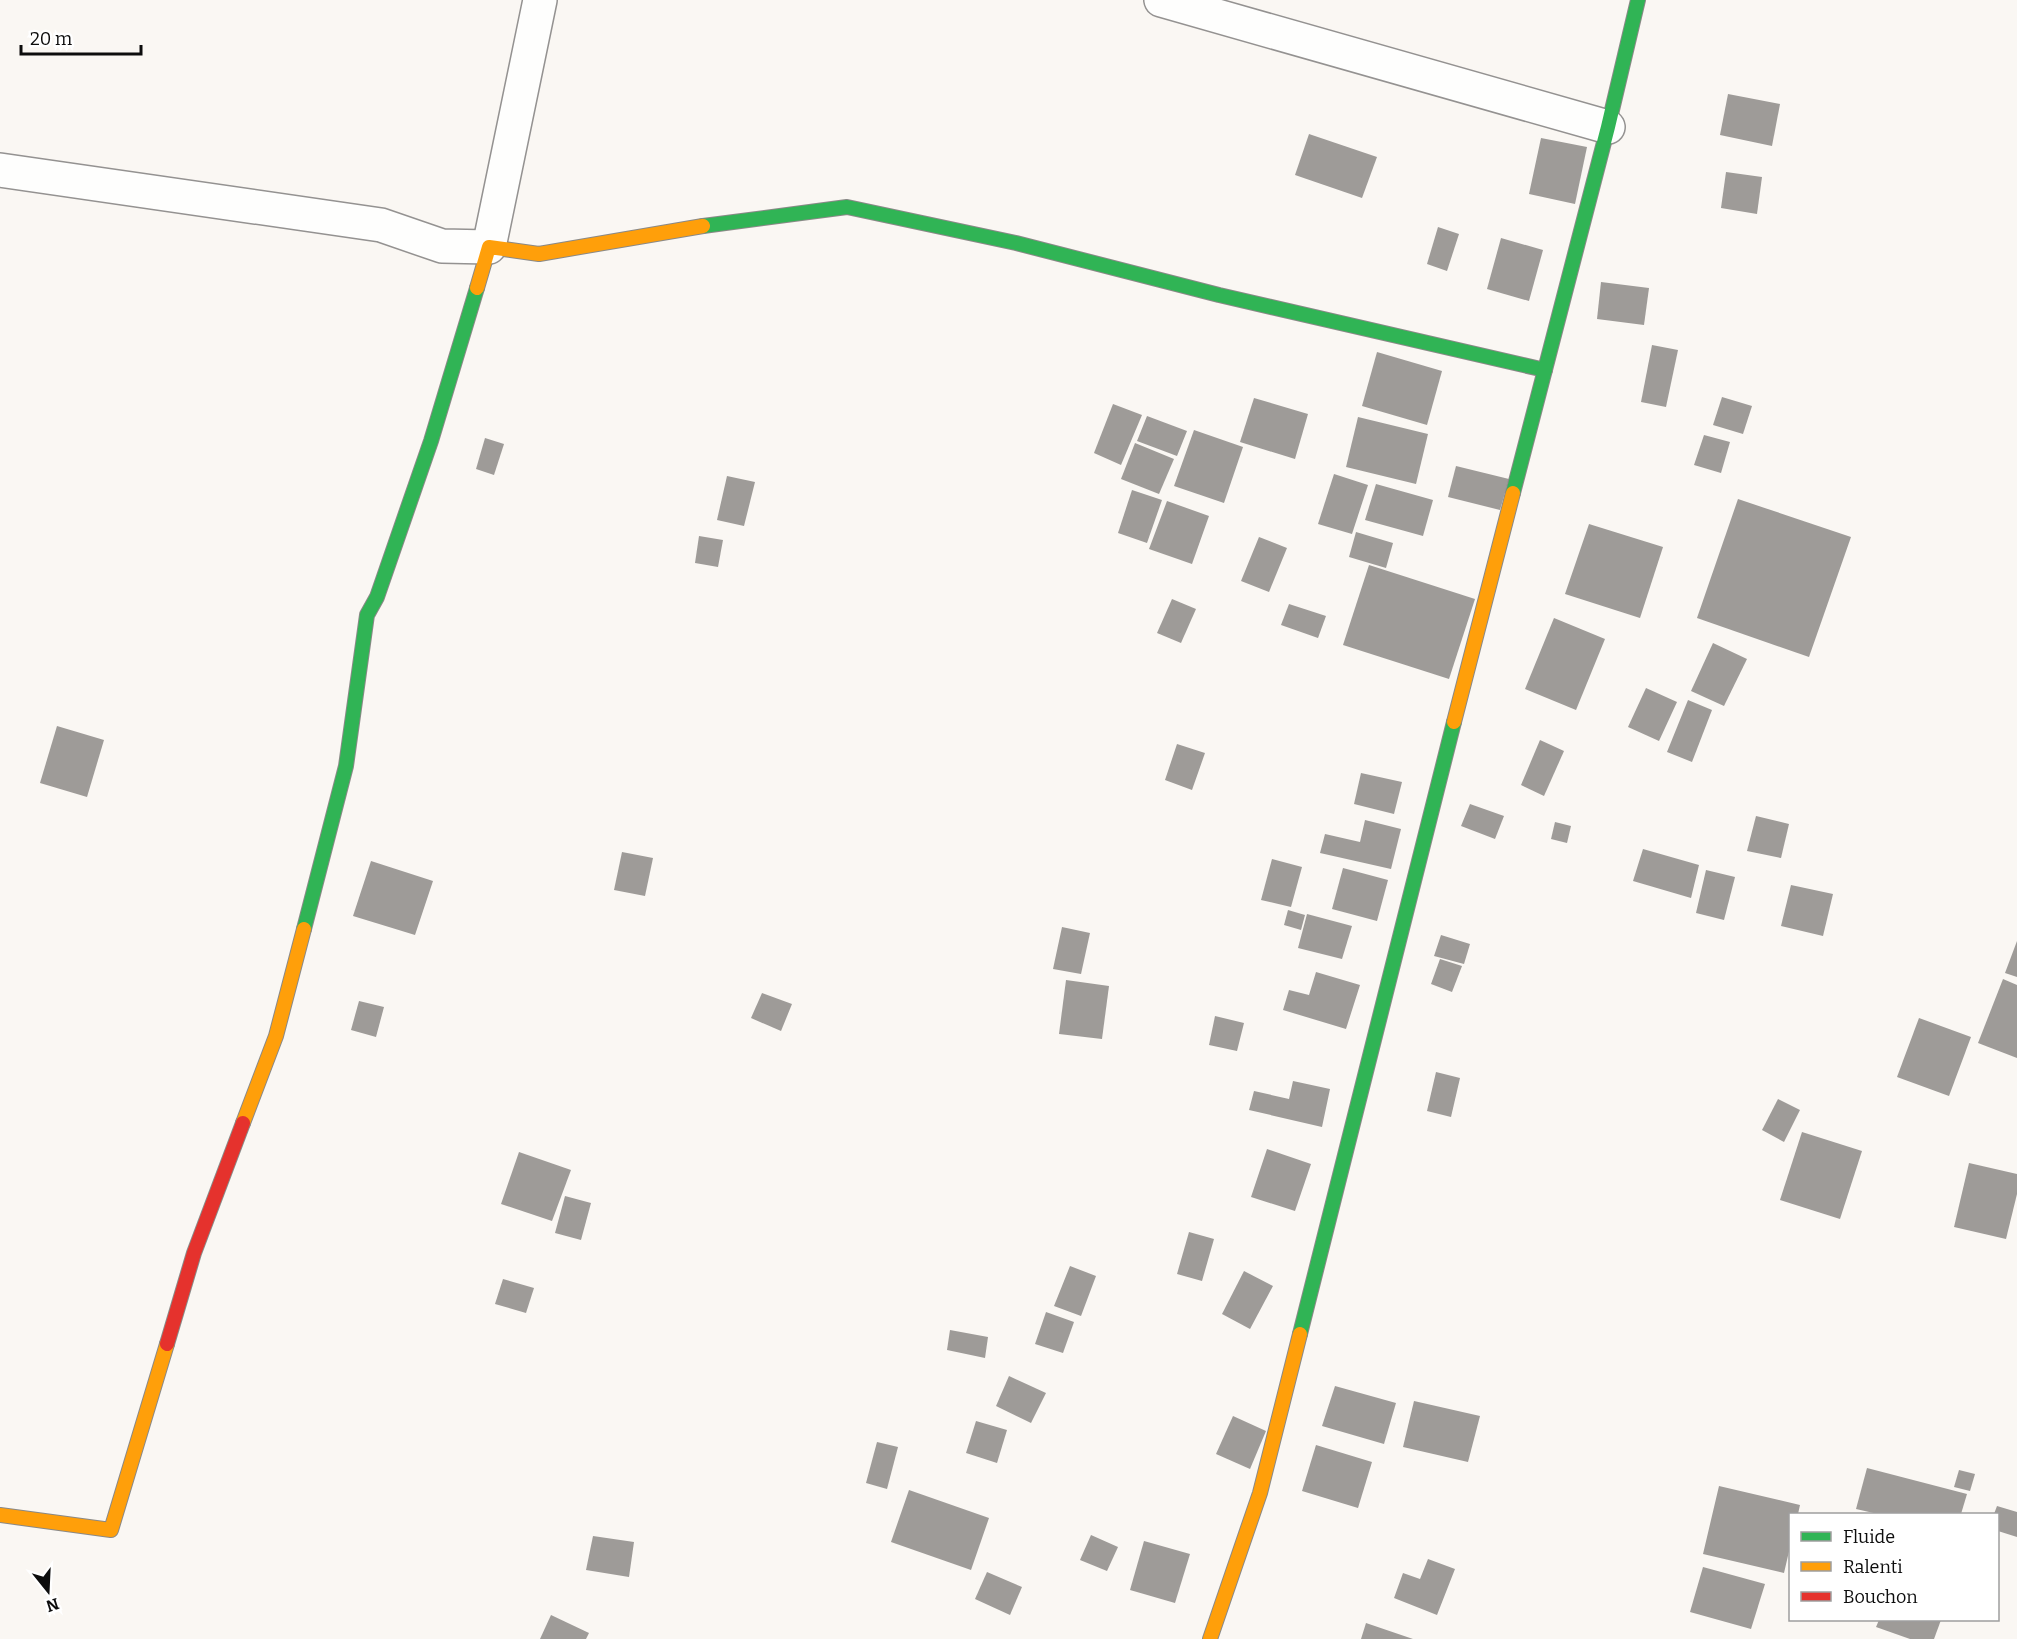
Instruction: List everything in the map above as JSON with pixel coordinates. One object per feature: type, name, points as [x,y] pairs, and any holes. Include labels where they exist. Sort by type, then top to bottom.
[{"type":"street","points":[[0,1515],[111,1530],[194,1252],[276,1036],[346,766],[367,615],[377,597],[431,441],[489,247],[540,0]]},
{"type":"street","points":[[1161,0],[1608,127]]},
{"type":"street","points":[[1210,1639],[1260,1493],[1608,127],[1638,0]]},
{"type":"street","points":[[0,170],[381,225],[442,246],[489,247],[539,254],[698,227],[847,207],[1016,243],[1219,294],[1545,370]]},
{"type":"building","points":[[1728,94],[1780,104],[1772,146],[1720,135]]},
{"type":"building","points":[[1309,134],[1377,157],[1362,198],[1295,175]]},
{"type":"building","points":[[1541,138],[1587,147],[1575,204],[1529,194]]},
{"type":"building","points":[[1726,172],[1762,177],[1757,214],[1721,208]]},
{"type":"building","points":[[1438,227],[1459,234],[1447,271],[1427,264]]},
{"type":"building","points":[[1501,238],[1543,250],[1529,301],[1487,289]]},
{"type":"building","points":[[1601,282],[1649,288],[1644,325],[1597,319]]},
{"type":"building","points":[[1652,345],[1678,350],[1666,407],[1641,402]]},
{"type":"building","points":[[1377,352],[1442,371],[1427,425],[1362,406]]},
{"type":"building","points":[[1722,397],[1752,406],[1743,434],[1713,425]]},
{"type":"building","points":[[1254,398],[1308,414],[1295,459],[1240,442]]},
{"type":"building","points":[[1113,404],[1142,415],[1121,465],[1094,453]]},
{"type":"building","points":[[1147,416],[1187,431],[1177,456],[1137,441]]},
{"type":"building","points":[[1358,417],[1428,434],[1416,484],[1346,467]]},
{"type":"building","points":[[1194,430],[1243,447],[1224,503],[1174,486]]},
{"type":"building","points":[[1704,435],[1730,442],[1721,473],[1694,465]]},
{"type":"building","points":[[485,438],[504,444],[494,475],[476,469]]},
{"type":"building","points":[[1135,443],[1174,459],[1159,494],[1121,479]]},
{"type":"building","points":[[1456,466],[1509,479],[1500,510],[1448,497]]},
{"type":"building","points":[[1334,474],[1368,485],[1352,534],[1318,524]]},
{"type":"building","points":[[727,476],[755,482],[744,526],[717,520]]},
{"type":"building","points":[[1376,484],[1433,500],[1423,536],[1365,520]]},
{"type":"building","points":[[1132,490],[1162,500],[1147,543],[1118,533]]},
{"type":"building","points":[[1738,499],[1851,537],[1809,657],[1697,618]]},
{"type":"building","points":[[1167,501],[1209,516],[1192,564],[1149,549]]},
{"type":"building","points":[[1589,524],[1663,547],[1640,618],[1565,594]]},
{"type":"building","points":[[1356,532],[1393,543],[1386,568],[1349,557]]},
{"type":"building","points":[[699,536],[723,540],[718,567],[695,563]]},
{"type":"building","points":[[1259,537],[1287,548],[1269,592],[1241,581]]},
{"type":"building","points":[[1369,565],[1475,599],[1449,679],[1343,645]]},
{"type":"building","points":[[1172,599],[1196,609],[1181,643],[1157,633]]},
{"type":"building","points":[[1289,604],[1326,616],[1318,638],[1281,625]]},
{"type":"building","points":[[1554,618],[1605,639],[1576,710],[1525,689]]},
{"type":"building","points":[[1713,643],[1747,659],[1724,706],[1691,691]]},
{"type":"building","points":[[1646,688],[1677,702],[1659,741],[1628,727]]},
{"type":"building","points":[[1688,700],[1712,710],[1692,762],[1667,752]]},
{"type":"building","points":[[57,726],[104,740],[87,797],[40,783]]},
{"type":"building","points":[[1540,740],[1564,751],[1544,796],[1521,785]]},
{"type":"building","points":[[1177,744],[1205,753],[1192,790],[1165,780]]},
{"type":"building","points":[[1361,773],[1402,782],[1394,814],[1354,804]]},
{"type":"building","points":[[1470,804],[1504,816],[1495,839],[1461,826]]},
{"type":"building","points":[[1756,816],[1789,824],[1781,858],[1747,851]]},
{"type":"building","points":[[1365,820],[1401,829],[1391,869],[1320,853],[1325,834],[1360,842]]},
{"type":"building","points":[[1555,822],[1571,826],[1567,843],[1551,839]]},
{"type":"building","points":[[1643,849],[1699,865],[1691,898],[1633,881]]},
{"type":"building","points":[[622,852],[653,858],[645,896],[614,890]]},
{"type":"building","points":[[1272,859],[1302,867],[1291,907],[1261,900]]},
{"type":"building","points":[[371,861],[433,881],[415,935],[353,916]]},
{"type":"building","points":[[1343,868],[1388,880],[1377,921],[1332,909]]},
{"type":"building","points":[[1706,870],[1735,877],[1724,920],[1696,913]]},
{"type":"building","points":[[1791,885],[1833,894],[1823,936],[1781,926]]},
{"type":"building","points":[[1288,910],[1305,915],[1301,930],[1284,925]]},
{"type":"building","points":[[1307,914],[1352,926],[1342,959],[1298,948]]},
{"type":"building","points":[[1062,927],[1090,933],[1081,974],[1053,969]]},
{"type":"building","points":[[1441,935],[1470,944],[1464,964],[1434,956]]},
{"type":"building","points":[[2017,941],[2017,977],[2005,973]]},
{"type":"building","points":[[1440,959],[1462,966],[1452,992],[1431,984]]},
{"type":"building","points":[[1316,972],[1360,985],[1346,1029],[1283,1010],[1289,990],[1309,995]]},
{"type":"building","points":[[2003,979],[2017,985],[2017,1058],[1978,1043]]},
{"type":"building","points":[[1066,980],[1109,986],[1102,1039],[1059,1034]]},
{"type":"building","points":[[762,993],[792,1004],[781,1031],[751,1018]]},
{"type":"building","points":[[359,1001],[384,1007],[376,1037],[351,1030]]},
{"type":"building","points":[[1215,1016],[1244,1023],[1237,1051],[1209,1045]]},
{"type":"building","points":[[1919,1018],[1971,1037],[1949,1096],[1897,1077]]},
{"type":"building","points":[[1436,1072],[1460,1078],[1451,1117],[1427,1111]]},
{"type":"building","points":[[1293,1081],[1330,1089],[1322,1127],[1249,1110],[1254,1091],[1289,1099]]},
{"type":"building","points":[[1778,1099],[1800,1110],[1784,1142],[1762,1130]]},
{"type":"building","points":[[1802,1132],[1862,1151],[1840,1219],[1780,1200]]},
{"type":"building","points":[[1267,1149],[1311,1164],[1295,1211],[1251,1197]]},
{"type":"building","points":[[519,1152],[571,1170],[552,1221],[501,1204]]},
{"type":"building","points":[[1969,1163],[2017,1174],[2017,1194],[2006,1239],[1954,1227]]},
{"type":"building","points":[[565,1196],[591,1203],[581,1240],[555,1233]]},
{"type":"building","points":[[1189,1232],[1214,1239],[1202,1281],[1177,1274]]},
{"type":"building","points":[[1070,1266],[1096,1276],[1081,1316],[1054,1306]]},
{"type":"building","points":[[1244,1271],[1273,1286],[1250,1329],[1222,1314]]},
{"type":"building","points":[[503,1279],[534,1288],[526,1313],[495,1304]]},
{"type":"building","points":[[1046,1312],[1074,1322],[1063,1353],[1035,1344]]},
{"type":"building","points":[[950,1330],[988,1337],[985,1358],[947,1350]]},
{"type":"building","points":[[1009,1376],[1046,1393],[1031,1423],[996,1406]]},
{"type":"building","points":[[1335,1386],[1396,1403],[1384,1444],[1322,1426]]},
{"type":"building","points":[[1414,1401],[1480,1416],[1468,1462],[1403,1447]]},
{"type":"building","points":[[1233,1416],[1266,1431],[1250,1469],[1216,1454]]},
{"type":"building","points":[[976,1421],[1007,1430],[997,1463],[966,1453]]},
{"type":"building","points":[[877,1442],[898,1447],[887,1489],[866,1483]]},
{"type":"building","points":[[1316,1445],[1372,1462],[1358,1508],[1302,1491]]},
{"type":"building","points":[[1867,1468],[1967,1494],[1961,1513],[1874,1513],[1856,1509]]},
{"type":"building","points":[[1959,1470],[1975,1474],[1970,1491],[1954,1487]]},
{"type":"building","points":[[1719,1486],[1800,1505],[1798,1513],[1789,1513],[1789,1551],[1784,1573],[1703,1554]]},
{"type":"building","points":[[909,1490],[989,1518],[971,1570],[891,1542]]},
{"type":"building","points":[[1997,1506],[2017,1512],[2017,1537],[1999,1531],[1999,1513],[1994,1513]]},
{"type":"building","points":[[1091,1535],[1118,1547],[1107,1571],[1080,1560]]},
{"type":"building","points":[[593,1536],[634,1542],[629,1577],[586,1570]]},
{"type":"building","points":[[1144,1541],[1190,1554],[1175,1603],[1130,1590]]},
{"type":"building","points":[[1428,1559],[1455,1569],[1437,1615],[1394,1598],[1403,1573],[1420,1579]]},
{"type":"building","points":[[1703,1567],[1765,1584],[1751,1629],[1690,1612]]},
{"type":"building","points":[[987,1572],[1022,1587],[1010,1615],[975,1599]]},
{"type":"building","points":[[551,1615],[589,1633],[586,1639],[540,1639]]},
{"type":"building","points":[[1879,1621],[1941,1621],[1934,1639],[1910,1639],[1876,1627]]},
{"type":"building","points":[[1366,1623],[1413,1639],[1361,1639]]},
{"type":"traffic: fast","points":[[1513,493],[1608,127],[1638,0]]},
{"type":"traffic: fast","points":[[703,226],[847,207],[1016,243],[1219,295],[1545,370]]},
{"type":"traffic: fast","points":[[304,929],[346,766],[367,615],[377,597],[431,441],[477,288]]},
{"type":"traffic: fast","points":[[1300,1334],[1454,722]]},
{"type":"traffic: slow","points":[[477,288],[489,247],[539,254],[703,226]]},
{"type":"traffic: slow","points":[[1454,722],[1513,493]]},
{"type":"traffic: slow","points":[[243,1123],[276,1036],[304,929]]},
{"type":"traffic: slow","points":[[1210,1639],[1260,1493],[1300,1334]]},
{"type":"traffic: slow","points":[[0,1515],[111,1530],[167,1344]]},
{"type":"traffic: jam","points":[[167,1344],[194,1253],[243,1123]]}]
